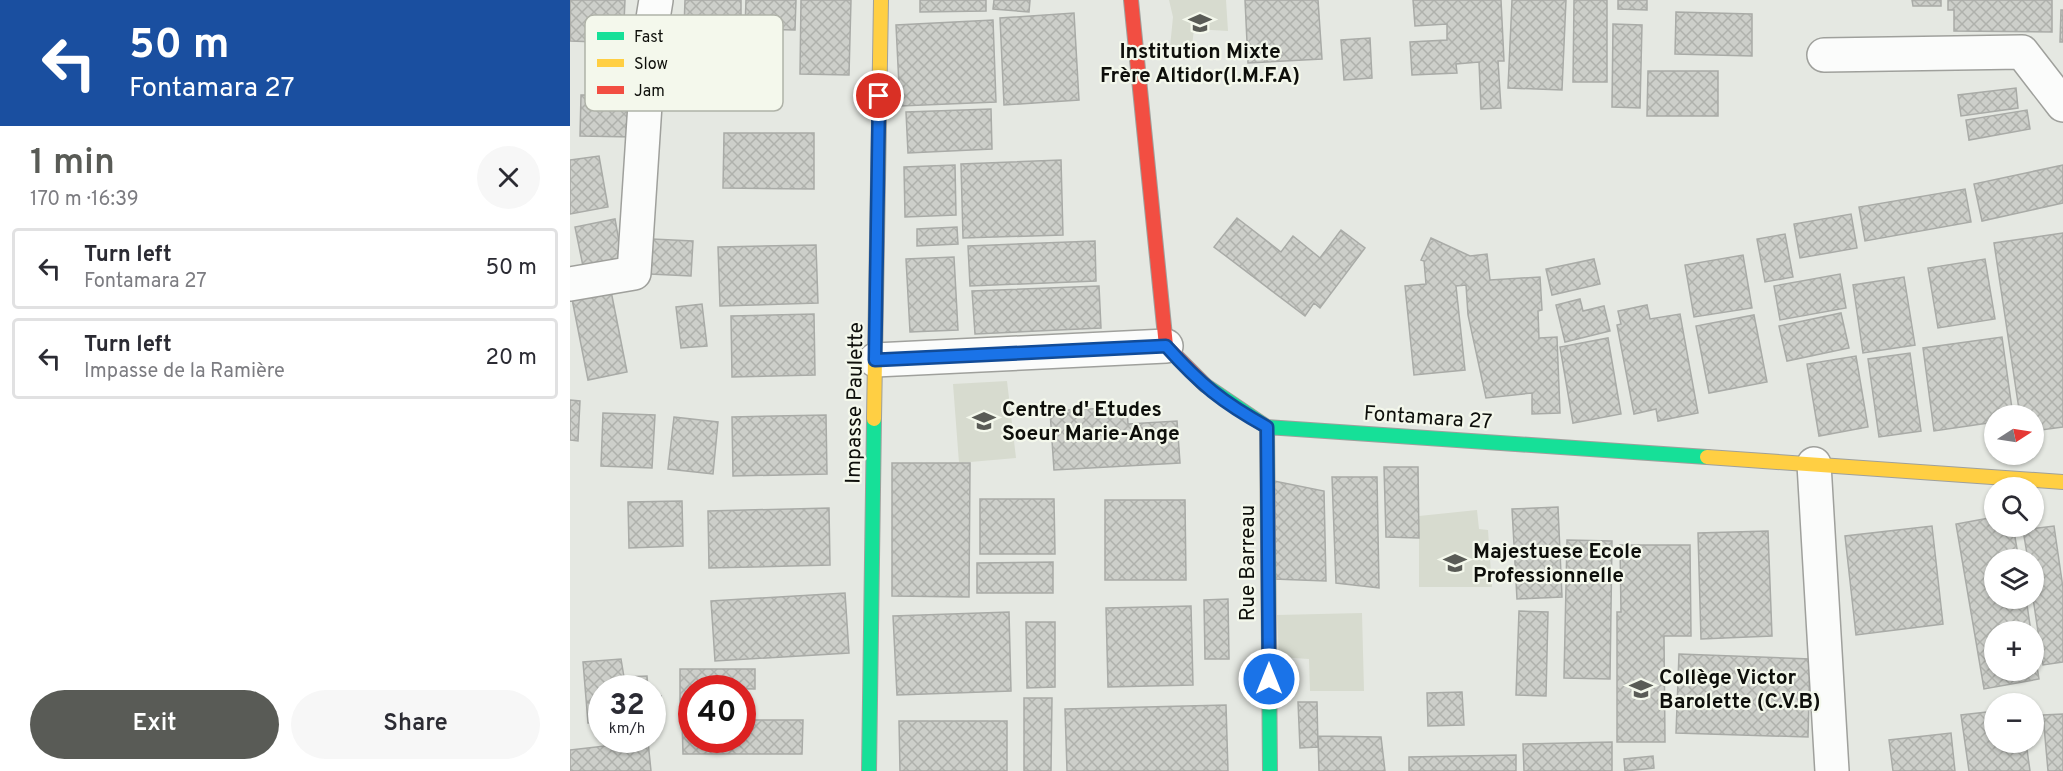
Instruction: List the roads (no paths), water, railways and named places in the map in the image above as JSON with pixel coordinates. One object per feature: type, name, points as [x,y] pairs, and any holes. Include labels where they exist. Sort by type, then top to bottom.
[{"type":"street","points":[[654,15],[656,0]]},
{"type":"street","name":"Impasse Paulette","points":[[869,771],[881,0]]},
{"type":"street","points":[[875,360],[1166,346],[1131,0]]},
{"type":"street","points":[[1824,55],[2022,52],[2063,105]]},
{"type":"street","points":[[570,284],[634,273],[645,111]]},
{"type":"street","name":"Fontamara 27","points":[[1166,346],[1191,374],[1225,403],[1267,427],[2063,482]]},
{"type":"street","name":"Rue Barreau","points":[[1267,427],[1270,771]]},
{"type":"street","points":[[1814,464],[1832,771]]},
{"type":"place","name":"Institution Mixte Frère Altidor(I.M.F.A)","points":[[1200,23]]},
{"type":"place","name":"Centre d' Etudes Soeur Marie-Ange","points":[[984,421]]},
{"type":"place","name":"Majestuese Ecole Professionnelle","points":[[1455,563]]},
{"type":"place","name":"Collège Victor Barolette (C.V.B)","points":[[1641,689]]}]
